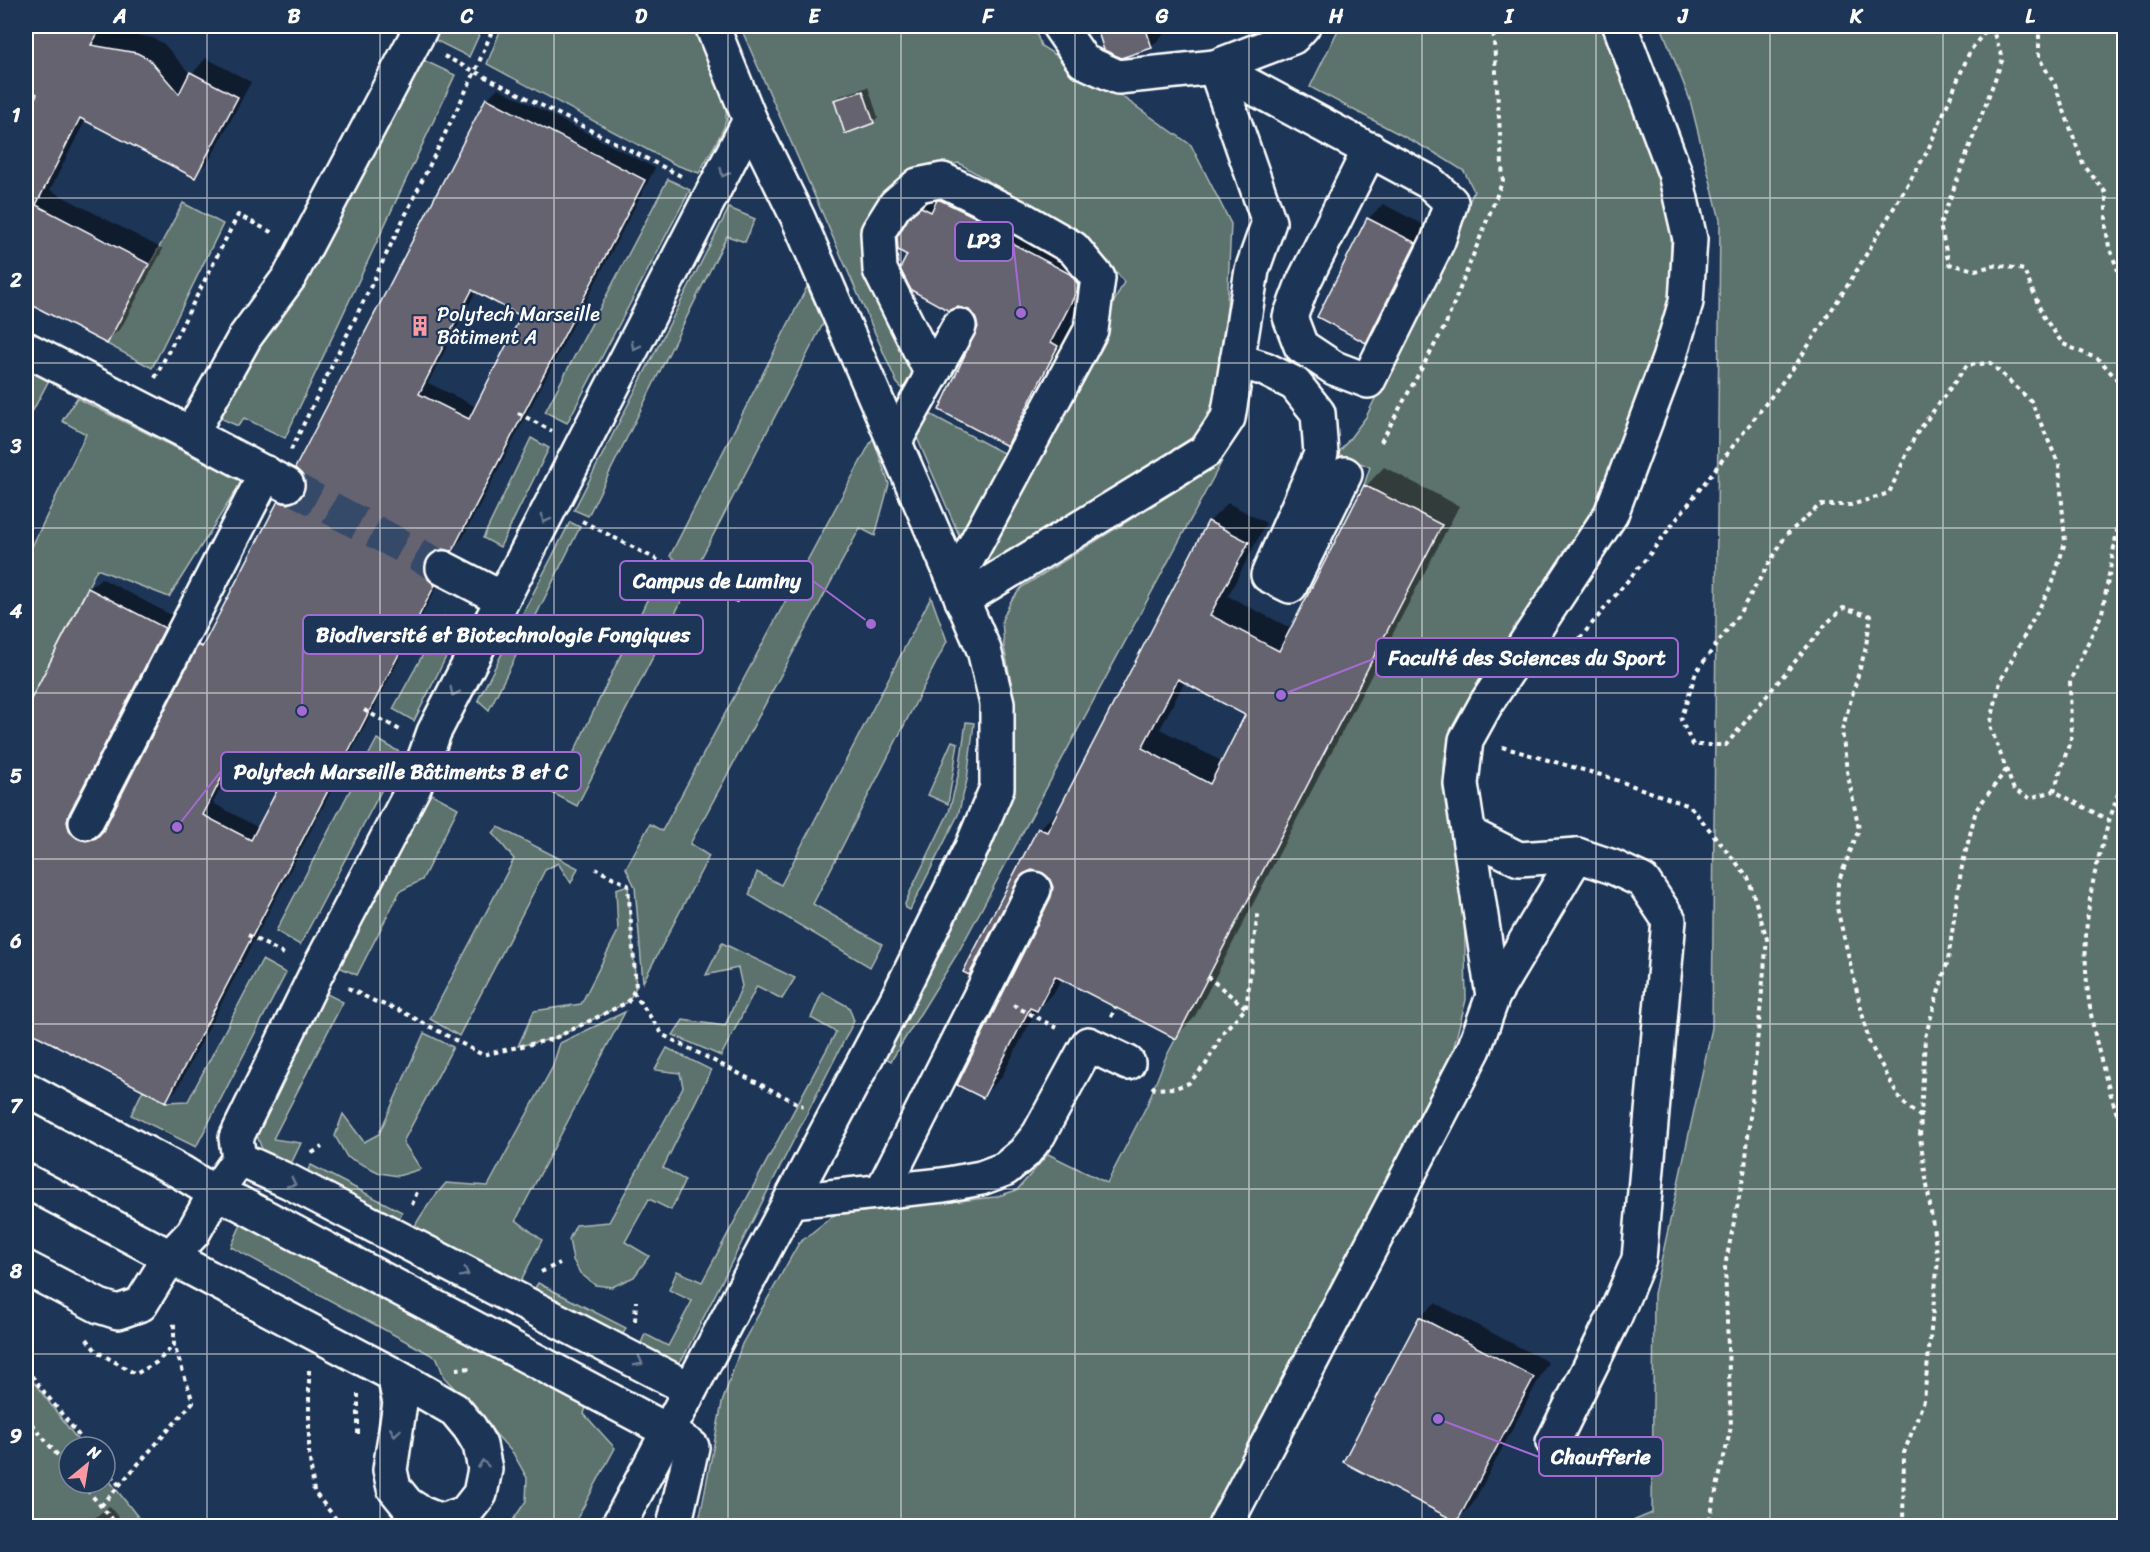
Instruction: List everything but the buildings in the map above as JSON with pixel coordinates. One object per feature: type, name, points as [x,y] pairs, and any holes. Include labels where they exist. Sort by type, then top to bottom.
[{"type":"street","points":[[618,1527],[896,1002],[972,847],[997,788],[997,703],[984,650],[798,218],[750,120],[712,26]]},
{"type":"street","points":[[1059,26],[1083,61],[1118,77],[1215,68],[1293,37],[1303,26]]},
{"type":"street","points":[[1494,996],[1461,784],[1467,740],[1487,702],[1611,514],[1669,359],[1686,302],[1690,240],[1675,173],[1620,26]]},
{"type":"street","points":[[191,434],[245,337],[290,276],[418,33]]},
{"type":"street","points":[[1215,68],[1363,145],[1429,182],[1451,202],[1438,241],[1368,381],[1334,368],[1301,346],[1290,317],[1303,283],[1370,149]]},
{"type":"street","points":[[959,591],[1206,451],[1228,418],[1252,270],[1269,222],[1215,68]]},
{"type":"street","points":[[26,1268],[99,1306],[118,1312],[141,1304],[170,1257],[193,1233],[215,1193],[239,1159],[236,1138],[317,972],[415,785],[434,732],[501,598],[553,504],[750,120]]},
{"type":"street","points":[[932,374],[880,270],[878,232],[895,205],[918,185],[943,180],[1024,220],[1073,248],[1098,278],[1091,330],[959,591]]},
{"type":"street","points":[[895,441],[958,326]]},
{"type":"street","points":[[26,349],[276,479],[86,822]]},
{"type":"street","points":[[1237,360],[1265,369],[1295,384],[1318,413],[1321,454],[1268,575],[1290,586],[1346,474]]},
{"type":"street","points":[[443,568],[501,598]]},
{"type":"street","points":[[1468,834],[1519,860],[1577,855],[1613,867],[1643,881],[1669,920],[1639,1259],[1615,1316],[1553,1442]]},
{"type":"street","points":[[1225,1527],[1474,1048],[1494,996],[1577,855]]},
{"type":"street","points":[[882,1191],[1034,889]]},
{"type":"street","points":[[791,1201],[943,1185],[981,1178],[1005,1169],[1024,1153],[1039,1134],[1088,1044],[1128,1063]]},
{"type":"street","points":[[26,1089],[181,1172],[215,1193],[239,1203],[668,1431],[692,1447],[674,1527]]},
{"type":"street","points":[[239,1159],[290,1182],[690,1389]]},
{"type":"street","points":[[26,1182],[394,1375]]},
{"type":"path","points":[[276,479],[475,72],[494,26]]},
{"type":"path","points":[[1550,675],[1649,555],[1797,363],[1851,280],[1927,152],[1970,51],[1990,26],[2003,58],[1940,225],[1949,264],[1975,270],[1998,265],[2024,270],[2043,316],[2063,344],[2100,360],[2124,388]]},
{"type":"path","points":[[2042,26],[2039,34],[2039,58],[2055,86],[2084,164],[2106,193],[2106,228],[2109,247],[2124,286]]},
{"type":"path","points":[[418,33],[475,72],[714,193]]},
{"type":"path","points":[[140,408],[238,215],[304,249]]},
{"type":"path","points":[[1921,1117],[1901,1101],[1869,1042],[1837,908],[1838,883],[1859,829],[1847,771],[1842,730],[1864,651],[1871,616],[1843,608],[1826,624],[1726,745],[1693,745],[1682,720],[1696,672],[1739,614],[1786,535],[1820,505],[1851,505],[1889,493],[1915,436],[1966,365],[1990,363],[2031,401],[2059,465],[2065,542],[2053,582],[2000,682],[1990,726],[2014,790],[2030,798],[2054,791],[2110,821]]},
{"type":"path","points":[[2054,791],[2071,738],[2070,681],[2102,613],[2124,500]]},
{"type":"path","points":[[584,521],[739,602]]},
{"type":"path","points":[[1461,784],[1492,745],[1608,777],[1690,806],[1748,877],[1767,939],[1746,1168],[1725,1266],[1731,1427],[1708,1527]]},
{"type":"path","points":[[1903,1527],[1904,1453],[1924,1400],[1938,1260],[1920,1137],[1925,1037],[1947,960],[1964,861],[1976,810],[2006,770]]},
{"type":"path","points":[[2124,776],[2097,862],[2088,914],[2086,955],[2088,999],[2099,1050],[2124,1135]]},
{"type":"path","points":[[342,985],[399,1010],[483,1055],[553,1039],[628,1002],[636,987],[628,885],[596,869]]},
{"type":"path","points":[[1128,1063],[1155,1089],[1175,1088],[1189,1083],[1206,1064],[1224,1031],[1246,1008],[1252,964],[1252,940],[1259,911]]},
{"type":"path","points":[[248,935],[289,956]]},
{"type":"path","points":[[1208,977],[1246,1008]]},
{"type":"path","points":[[984,989],[1088,1044],[1105,1027],[1116,1007]]},
{"type":"path","points":[[633,992],[663,1035],[804,1107]]},
{"type":"path","points":[[101,1506],[194,1402],[174,1345]]},
{"type":"path","points":[[309,1369],[309,1452],[314,1492],[342,1527]]},
{"type":"path","points":[[26,1370],[78,1435]]},
{"type":"path","points":[[26,1418],[57,1454]]},
{"type":"path","points":[[91,1495],[118,1527]]},
{"type":"green space","points":[[436,26],[483,26],[469,57],[431,38]]},
{"type":"green space","points":[[502,26],[695,26],[718,75],[726,103],[724,127],[699,173],[676,165],[487,64]]},
{"type":"green space","points":[[740,26],[1034,26],[1041,46],[1118,94],[1191,145],[1231,224],[1227,307],[1216,395],[1199,433],[972,580],[1124,282],[1109,262],[1037,210],[959,163],[914,172],[876,210],[917,377],[906,392],[897,383]]},
{"type":"green space","points":[[1340,26],[1605,26],[1659,162],[1672,214],[1669,298],[1648,378],[1605,491],[1450,735],[1443,765],[1464,903],[1466,1000],[1453,1050],[1205,1526],[698,1526],[722,1403],[742,1344],[799,1243],[834,1215],[995,1197],[1017,1190],[1048,1154],[1107,1183],[1147,1105],[1165,1059],[1196,1000],[1370,467],[1338,454],[1366,417],[1457,231],[1474,191],[1464,171],[1435,153],[1310,87]]},
{"type":"green space","points":[[1661,26],[2124,26],[2124,1526],[1621,1526],[1652,1513],[1654,1294],[1712,1028],[1720,220],[1690,100]]},
{"type":"green space","points":[[421,59],[455,75],[285,438],[244,418],[238,426],[220,418],[260,339]]},
{"type":"green space","points":[[668,179],[690,190],[567,423],[545,412]]},
{"type":"green space","points":[[183,203],[223,224],[152,368],[107,344]]},
{"type":"green space","points":[[729,208],[755,219],[745,242],[727,236],[588,516],[574,510]]},
{"type":"green space","points":[[807,287],[824,322],[694,572],[670,556]]},
{"type":"green space","points":[[26,366],[50,378],[26,420]]},
{"type":"green space","points":[[77,398],[242,481],[169,597],[97,569],[26,709],[26,559],[86,434],[62,421]]},
{"type":"green space","points":[[928,413],[1007,455],[962,542],[915,433]]},
{"type":"green space","points":[[531,438],[549,448],[500,547],[483,538]]},
{"type":"green space","points":[[873,438],[889,484],[875,536],[860,528],[690,844],[709,856],[643,982],[635,887],[626,868],[650,824],[662,831]]},
{"type":"green space","points":[[1221,463],[959,951],[891,1061],[884,1057],[990,852],[1015,741],[1012,687],[1004,647],[1002,620],[1011,601],[1022,587]]},
{"type":"green space","points":[[570,522],[580,527],[489,710],[478,700]]},
{"type":"green space","points":[[661,571],[689,586],[577,806],[541,787],[536,779],[540,767],[562,777]]},
{"type":"green space","points":[[931,597],[947,641],[813,904],[882,944],[870,967],[749,895],[757,872],[781,885]]},
{"type":"green space","points":[[444,616],[461,627],[414,721],[393,709]]},
{"type":"green space","points":[[966,722],[974,723],[967,780],[958,815],[910,910],[905,904],[949,812],[959,772]]},
{"type":"green space","points":[[377,739],[401,753],[300,945],[276,931]]},
{"type":"green space","points":[[952,741],[958,743],[948,804],[928,795]]},
{"type":"green space","points":[[432,794],[458,808],[422,880],[400,891],[357,975],[334,965],[417,804]]},
{"type":"green space","points":[[498,827],[578,868],[571,883],[558,863],[545,870],[459,1036],[430,1019],[514,859],[493,833]]},
{"type":"green space","points":[[628,885],[636,987],[628,1002],[553,1039],[518,1046],[534,1011],[581,1004],[618,931],[616,889]]},
{"type":"green space","points":[[722,943],[795,978],[782,999],[757,986],[721,1056],[673,1035],[683,1020],[725,1026],[742,986],[738,968],[706,975]]},
{"type":"green space","points":[[262,960],[286,973],[196,1147],[131,1115],[143,1090],[166,1102],[188,1101]]},
{"type":"green space","points":[[321,991],[343,1002],[273,1139],[301,1143],[288,1170],[267,1156],[258,1140],[254,1122]]},
{"type":"green space","points":[[822,992],[849,1007],[854,1021],[683,1358],[673,1368],[638,1350],[645,1334],[668,1346],[692,1301],[669,1290],[677,1271],[702,1282],[836,1032],[811,1018]]},
{"type":"green space","points":[[625,1012],[516,1220],[542,1240],[517,1288],[411,1234],[418,1220],[446,1183],[488,1186],[552,1068],[560,1043]]},
{"type":"green space","points":[[424,1033],[453,1047],[403,1142],[421,1169],[398,1176],[380,1173],[347,1157],[335,1136],[343,1114],[364,1142],[379,1134]]},
{"type":"green space","points":[[667,1048],[711,1070],[663,1168],[685,1180],[671,1210],[649,1199],[625,1242],[649,1256],[634,1277],[612,1287],[595,1285],[580,1273],[573,1260],[569,1239],[576,1225],[609,1222],[683,1087],[680,1073],[655,1070]]},
{"type":"green space","points":[[311,1165],[402,1212],[396,1226],[303,1179]]},
{"type":"green space","points":[[243,1220],[589,1397],[584,1414],[615,1448],[573,1526],[509,1526],[526,1501],[527,1478],[513,1453],[444,1377],[437,1358],[231,1247]]},
{"type":"green space","points":[[538,1283],[626,1328],[619,1342],[530,1296]]},
{"type":"green space","points":[[26,1372],[74,1435],[57,1435],[57,1495],[117,1495],[117,1490],[145,1526],[26,1526]]},
{"type":"tunnel","points":[[287,485],[443,568]]},
{"type":"place","name":"LP3","points":[[1021,313]]},
{"type":"place","name":"Polytech Marseille Bâtiment A","points":[[420,326]]},
{"type":"place","name":"Campus de Luminy","points":[[871,624]]},
{"type":"place","name":"Faculté des Sciences du Sport","points":[[1281,695]]},
{"type":"place","name":"Biodiversité et Biotechnologie Fongiques","points":[[302,711]]},
{"type":"place","name":"Polytech Marseille Bâtiments B et C","points":[[177,827]]},
{"type":"place","name":"Chaufferie","points":[[1438,1419]]}]
